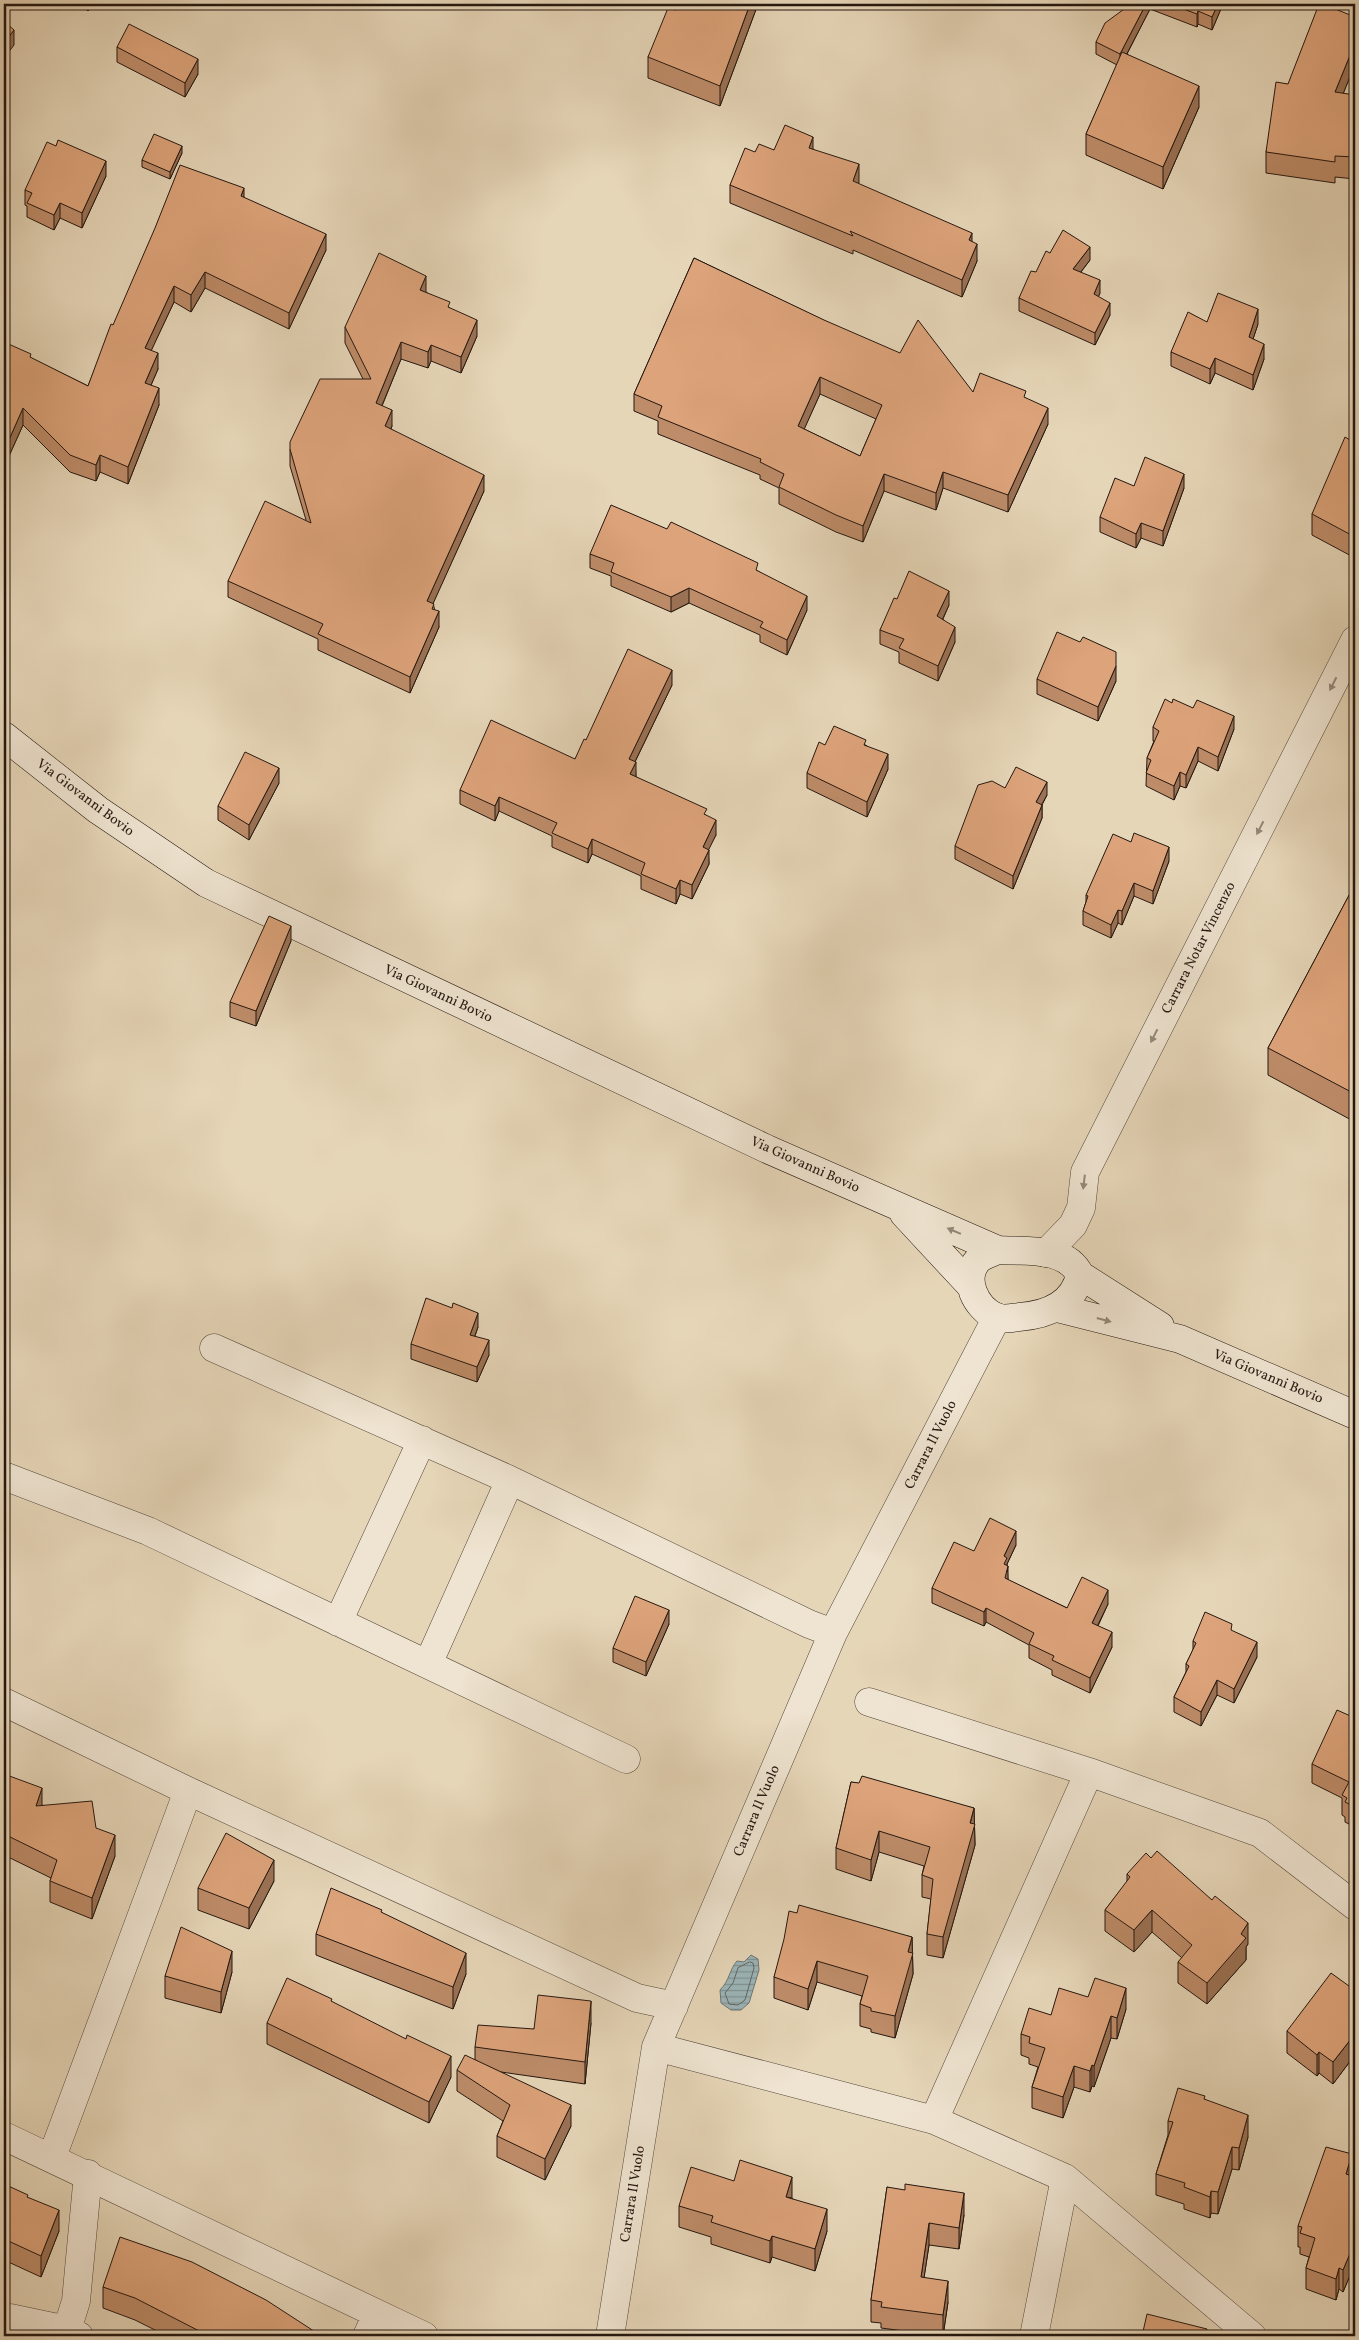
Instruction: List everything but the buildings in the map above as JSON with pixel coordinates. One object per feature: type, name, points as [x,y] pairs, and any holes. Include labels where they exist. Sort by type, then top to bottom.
[{"type":"street","name":"Carrara Notar Vincenzo","points":[[1046,1254],[1073,1225],[1081,1208],[1085,1172],[1355,640]]},
{"type":"street","name":"Via Giovanni Bovio","points":[[4,736],[98,810],[206,883],[758,1145],[998,1250]]},
{"type":"street","points":[[898,1207],[970,1285],[975,1298],[988,1312],[998,1317],[1032,1316],[1057,1308],[1073,1294],[1080,1275]]},
{"type":"street","points":[[970,1285],[972,1270],[978,1260],[998,1250],[1046,1254],[1069,1260],[1080,1275],[1180,1340]]},
{"type":"street","points":[[1057,1308],[1180,1340]]},
{"type":"street","name":"Carrara Il Vuolo","points":[[610,2336],[656,2047],[833,1633],[998,1317]]},
{"type":"street","name":"Via Giovanni Bovio","points":[[1180,1340],[1355,1415]]},
{"type":"street","points":[[214,1348],[510,1480],[808,1624],[833,1633]]},
{"type":"street","points":[[338,1622],[422,1440]]},
{"type":"street","points":[[4,1476],[148,1531],[626,1759]]},
{"type":"street","points":[[428,1664],[510,1480]]},
{"type":"street","points":[[4,1702],[188,1791],[637,1998],[674,2006]]},
{"type":"street","points":[[870,1702],[1089,1772],[1260,1833],[1355,1906]]},
{"type":"street","points":[[934,2120],[1089,1772]]},
{"type":"street","points":[[52,2157],[188,1791]]},
{"type":"street","points":[[656,2047],[934,2120],[1065,2178],[1252,2336]]},
{"type":"street","points":[[4,2136],[88,2174],[372,2325],[424,2336]]},
{"type":"street","points":[[4,2322],[10,2318],[73,2333],[88,2174]]},
{"type":"street","points":[[1034,2336],[1065,2178]]},
{"type":"water","points":[[751,1955],[758,1959],[759,1970],[749,2003],[741,2010],[731,2010],[721,2003],[720,1990],[726,1983],[737,1961],[744,1962]]}]
